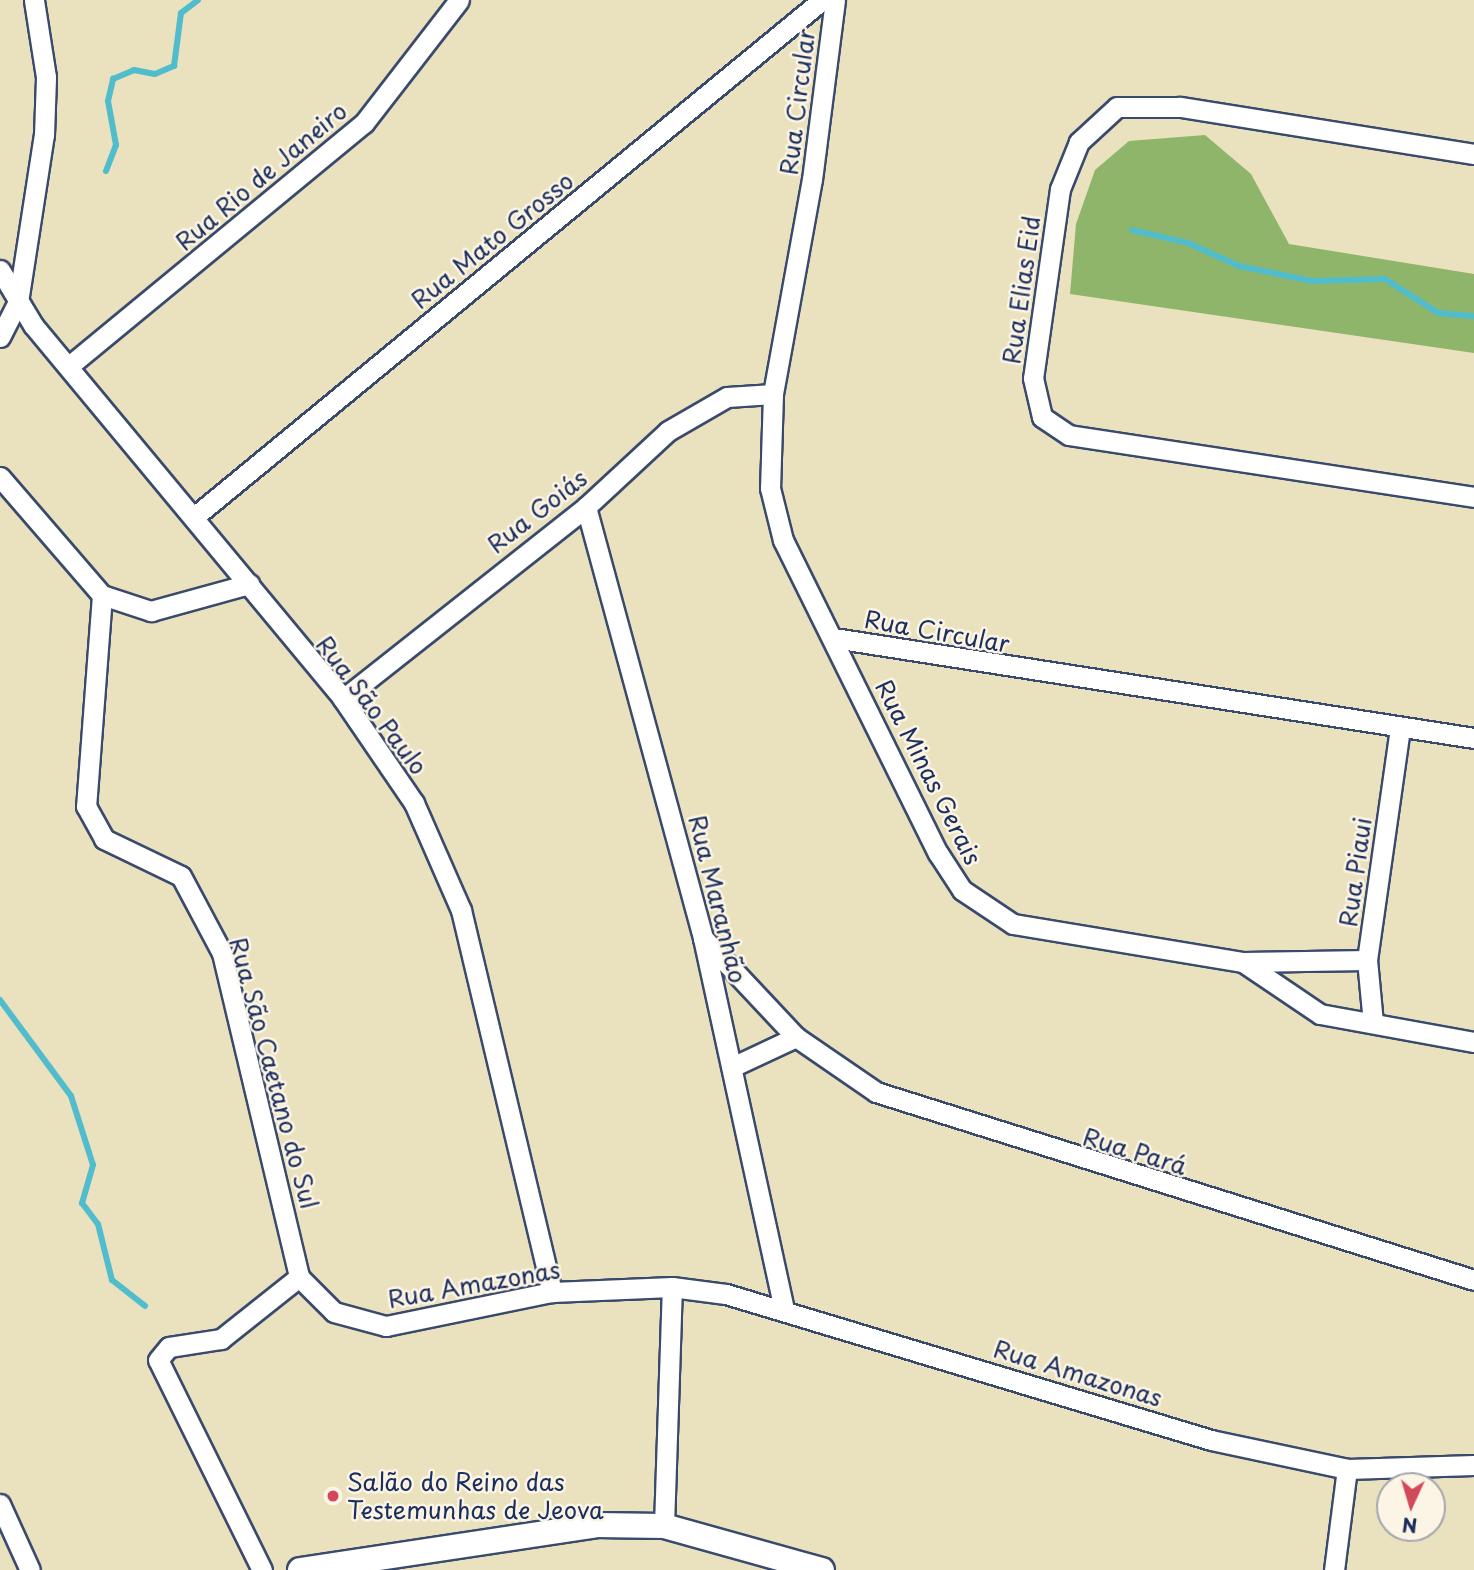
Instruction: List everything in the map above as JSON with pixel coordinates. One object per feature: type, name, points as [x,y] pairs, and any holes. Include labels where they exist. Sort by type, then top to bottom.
[{"type":"street","points":[[0,337],[18,302],[44,135],[46,77],[34,0]]},
{"type":"street","name":"Rua Rio de Janeiro","points":[[69,366],[364,123],[459,0]]},
{"type":"street","name":"Rua Mato Grosso","points":[[194,517],[822,0]]},
{"type":"street","name":"Rua Circular","points":[[835,0],[812,179],[773,394],[773,511],[834,638],[1474,738]]},
{"type":"street","name":"Rua Elias Eid","points":[[1474,154],[1179,107],[1118,107],[1079,142],[1060,189],[1033,378],[1042,417],[1069,435],[1474,497]]},
{"type":"street","name":"Rua São Paulo","points":[[0,270],[18,302],[69,366],[343,699],[414,803],[461,910],[552,1292]]},
{"type":"street","name":"Rua Goiás","points":[[343,699],[586,507],[706,405],[773,394]]},
{"type":"street","points":[[0,477],[102,595],[150,611],[249,584]]},
{"type":"street","name":"Rua Maranhão","points":[[586,507],[703,938],[783,1306]]},
{"type":"street","name":"Rua São Caetano do Sul","points":[[102,595],[86,806],[104,839],[181,876],[222,953],[273,1145],[299,1277]]},
{"type":"street","name":"Rua Minas Gerais","points":[[834,638],[938,853],[962,890],[985,909],[1049,934],[1243,962],[1367,960]]},
{"type":"street","name":"Rua Piaui","points":[[1373,1023],[1367,960],[1399,727]]},
{"type":"street","name":"Rua Pará","points":[[703,938],[796,1037],[848,1076],[915,1109],[1474,1280]]},
{"type":"street","name":"Rua Minas Gerais","points":[[1243,962],[1298,1004],[1373,1023],[1474,1042]]},
{"type":"street","points":[[732,1067],[796,1037]]},
{"type":"street","points":[[262,1570],[174,1402],[159,1355],[169,1347],[221,1339],[299,1277]]},
{"type":"street","name":"Rua Amazonas","points":[[299,1277],[341,1316],[386,1326],[552,1292],[672,1287],[783,1306],[1211,1440],[1347,1469],[1474,1465]]},
{"type":"street","points":[[664,1526],[672,1287]]},
{"type":"street","points":[[1334,1570],[1347,1469]]},
{"type":"street","points":[[0,1504],[30,1570]]},
{"type":"street","points":[[300,1570],[596,1525],[664,1526],[822,1570]]},
{"type":"green space","points":[[1205,135],[1251,174],[1289,244],[1474,274],[1474,353],[1070,294],[1076,224],[1095,170],[1129,141]]},
{"type":"waterway","points":[[106,171],[116,145],[108,101],[113,79],[134,70],[155,74],[174,66],[181,13],[198,0]]},
{"type":"waterway","points":[[1132,230],[1188,243],[1239,266],[1312,281],[1385,279],[1438,313],[1474,316]]},
{"type":"waterway","points":[[0,1000],[71,1096],[93,1165],[82,1203],[98,1224],[112,1280],[145,1306]]},
{"type":"place","name":"Salão do Reino das Testemunhas de Jeova","points":[[333,1496]]}]
